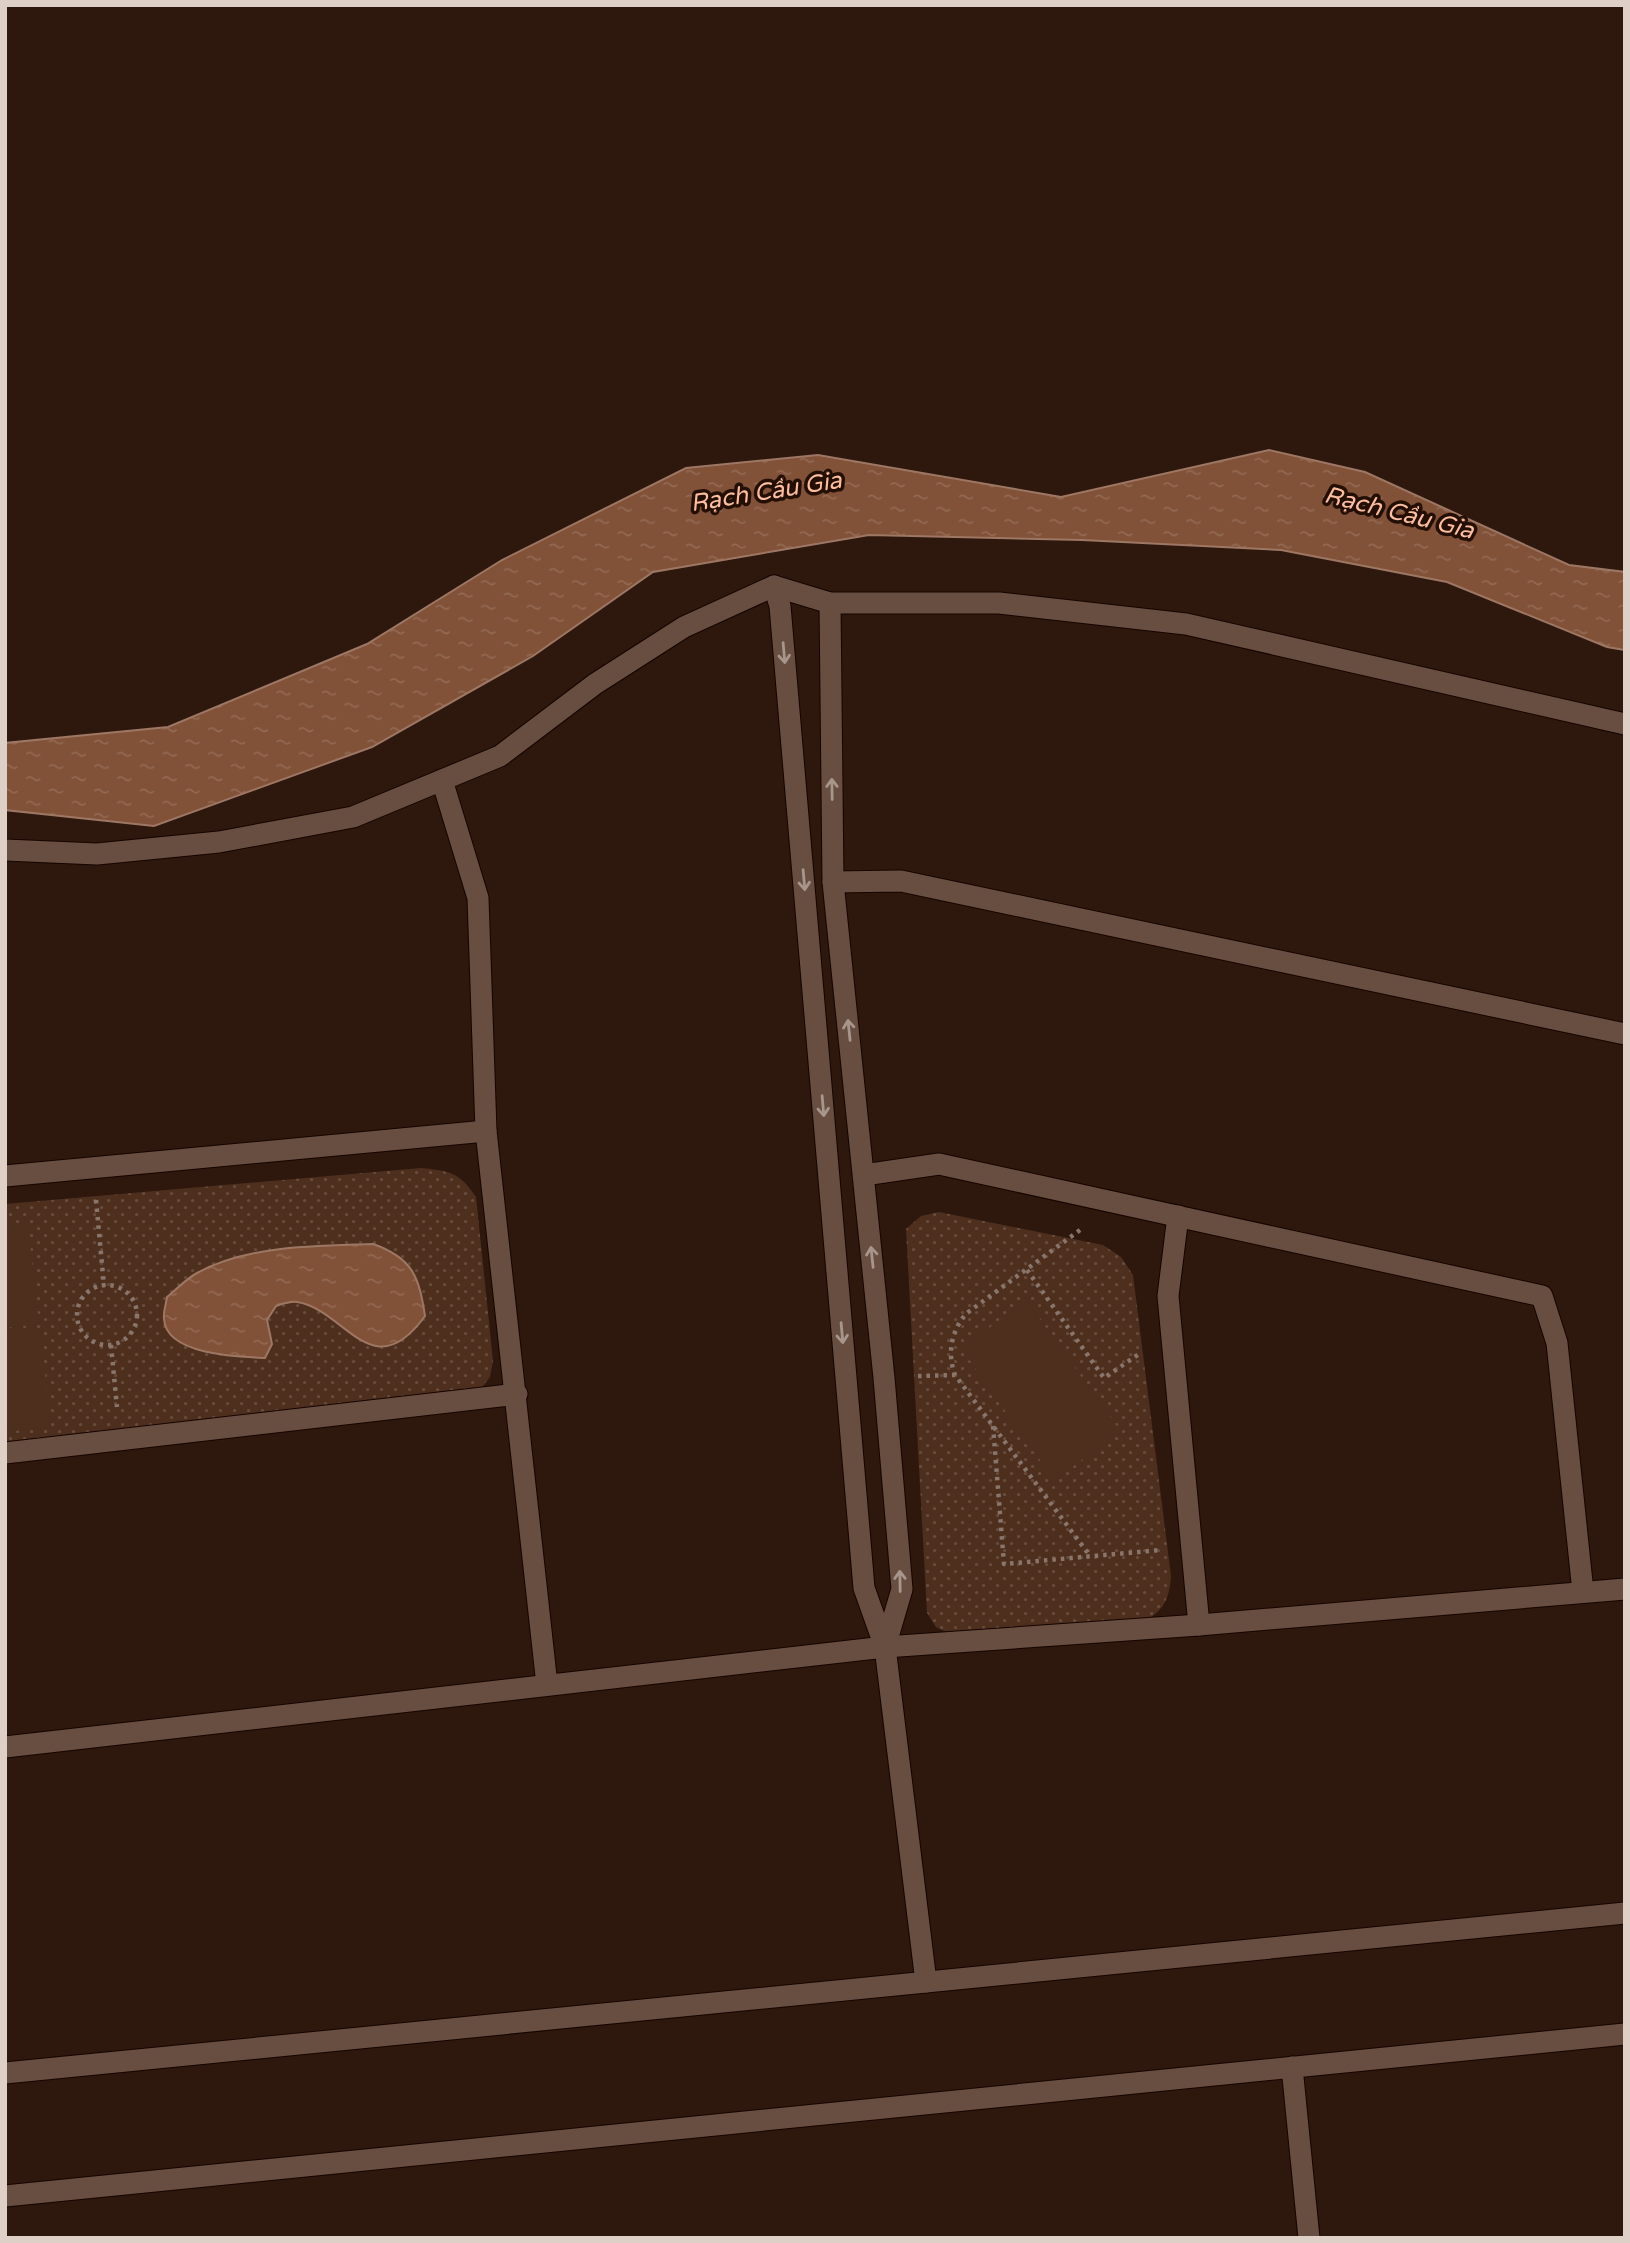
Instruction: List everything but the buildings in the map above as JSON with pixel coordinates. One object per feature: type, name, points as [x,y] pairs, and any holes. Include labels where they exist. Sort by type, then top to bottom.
[{"type":"street","points":[[774,586],[780,606],[864,1588],[885,1647],[926,1982]]},
{"type":"street","points":[[5,850],[97,854],[219,842],[353,817],[500,756],[595,684],[684,627],[774,586],[830,603],[999,603],[1186,624],[1625,724]]},
{"type":"street","points":[[830,603],[834,882],[902,1589],[885,1647]]},
{"type":"street","points":[[442,780],[478,898],[486,1130],[547,1685]]},
{"type":"street","points":[[834,882],[901,881],[1625,1034]]},
{"type":"street","points":[[5,1176],[486,1130]]},
{"type":"street","points":[[864,1175],[939,1164],[1542,1296],[1557,1343],[1583,1592]]},
{"type":"street","points":[[1178,1216],[1168,1296],[1199,1625]]},
{"type":"street","points":[[5,1453],[517,1394]]},
{"type":"street","points":[[5,1747],[885,1647],[1199,1625],[1625,1589]]},
{"type":"street","points":[[5,2073],[1625,1913]]},
{"type":"street","points":[[5,2196],[1625,2034]]},
{"type":"street","points":[[1292,2067],[1309,2238]]},
{"type":"path","points":[[92,1167],[104,1286]]},
{"type":"path","points":[[1090,1556],[955,1375],[949,1359],[957,1324],[967,1313],[1117,1203]]},
{"type":"path","points":[[1027,1270],[1104,1378],[1171,1331]]},
{"type":"path","points":[[104,1286],[125,1292],[136,1309],[137,1319],[129,1336],[111,1345],[102,1346],[86,1337],[77,1320],[80,1300],[96,1287],[104,1286]]},
{"type":"path","points":[[111,1345],[120,1440]]},
{"type":"path","points":[[993,1425],[1004,1564],[1192,1547]]},
{"type":"shaded area","points":[[421,1168],[453,1174],[464,1182],[476,1197],[493,1361],[490,1377],[480,1390],[5,1446],[5,1204]]},
{"type":"shaded area","points":[[939,1212],[1103,1245],[1121,1257],[1133,1275],[1171,1576],[1163,1606],[1153,1616],[1138,1624],[961,1639],[936,1627],[927,1613],[906,1229],[921,1216]]},
{"type":"shaded area","points":[[28,1225],[39,1324],[5,1328],[5,1228]]},
{"type":"shaded area","points":[[1027,1301],[1121,1432],[1054,1480],[961,1348]]},
{"type":"shaded area","points":[[40,1328],[51,1427],[5,1432],[5,1332]]},
{"type":"water","name":"Rạch Cầu Gia","points":[[1269,450],[1365,472],[1569,565],[1625,572],[1625,650],[1607,647],[1447,582],[1281,550],[1082,540],[869,535],[653,572],[533,656],[372,747],[154,826],[5,810],[5,743],[168,727],[367,644],[502,560],[686,468],[818,455],[1061,497]]},
{"type":"water","points":[[373,1244],[397,1256],[412,1271],[420,1290],[425,1316],[406,1337],[389,1346],[374,1345],[359,1339],[330,1317],[297,1302],[276,1306],[267,1320],[272,1344],[265,1358],[206,1352],[177,1340],[168,1331],[164,1317],[167,1297],[193,1275],[217,1264],[260,1252],[283,1249]]}]
